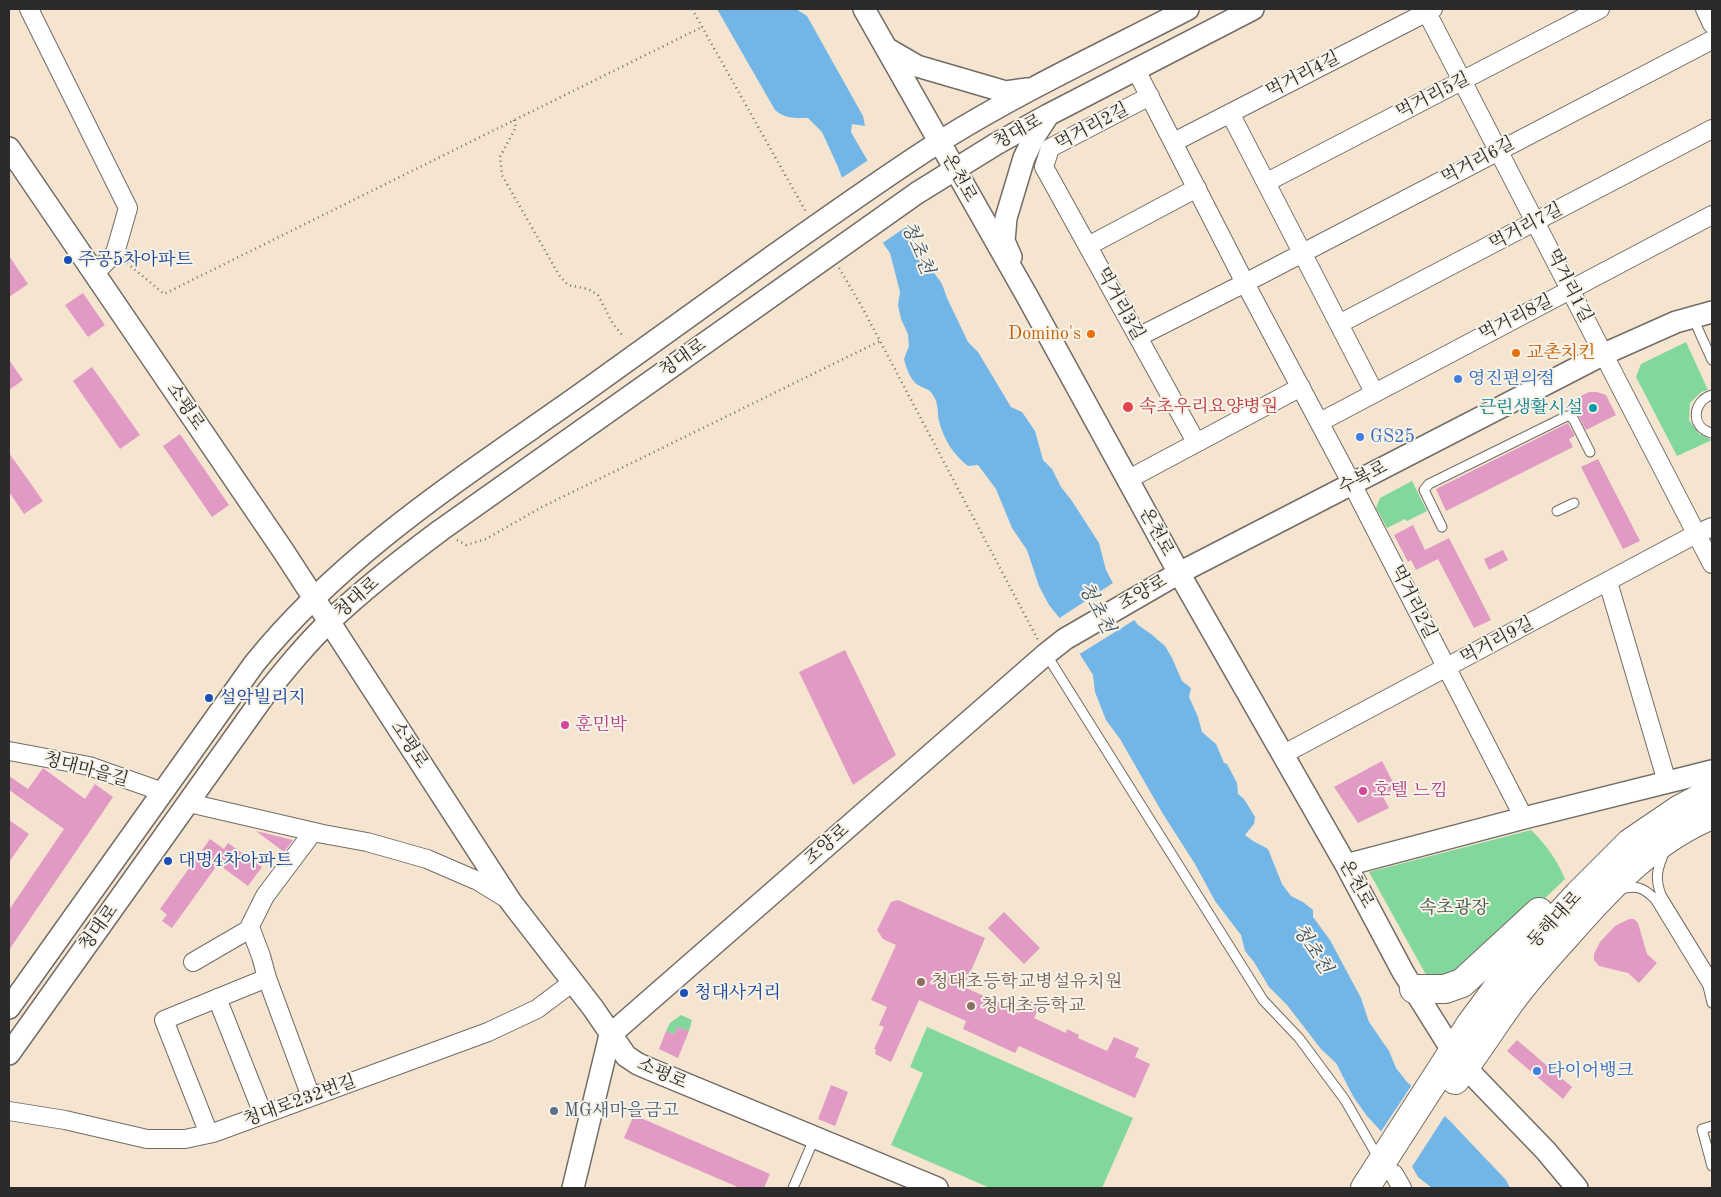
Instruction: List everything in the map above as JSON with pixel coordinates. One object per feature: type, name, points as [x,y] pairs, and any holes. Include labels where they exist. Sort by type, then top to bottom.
[{"type":"main road","name":"동해대로","points":[[1390,1173],[1438,1088],[1459,1059],[1603,894],[1632,866],[1680,809],[1712,792]]},
{"type":"main road","name":"동해대로","points":[[1459,1059],[1470,1025],[1518,960],[1614,858],[1659,833],[1694,823],[1712,815]]},
{"type":"main road","points":[[1414,989],[1445,989],[1462,983],[1572,881],[1600,859],[1659,833]]},
{"type":"main road","points":[[1366,1188],[1390,1173]]},
{"type":"street","points":[[29,9],[128,208],[115,252],[94,274]]},
{"type":"street","name":"온천로","points":[[864,9],[1414,989],[1459,1059],[1546,1151],[1577,1188]]},
{"type":"street","name":"청대로","points":[[9,1008],[254,664],[282,630],[342,571],[403,522],[814,227],[904,165],[982,116],[1188,9]]},
{"type":"street","name":"청대로","points":[[9,1054],[264,696],[329,622],[395,564],[917,193],[996,144],[1048,115],[1254,9]]},
{"type":"street","name":"먹거리5길","points":[[1267,182],[1600,9]]},
{"type":"street","points":[[1705,9],[1712,24]]},
{"type":"street","name":"먹거리1길","points":[[1428,10],[1462,81],[1712,564]]},
{"type":"street","name":"먹거리4길","points":[[1174,142],[1428,10]]},
{"type":"street","name":"먹거리6길","points":[[1245,283],[1712,40]]},
{"type":"street","points":[[886,48],[917,66],[1006,92],[1037,87]]},
{"type":"street","name":"먹거리2길","points":[[1136,70],[1524,818]]},
{"type":"street","name":"먹거리2길","points":[[1044,167],[1050,148],[1150,96]]},
{"type":"street","points":[[1230,113],[1374,392]]},
{"type":"street","points":[[1026,296],[1004,241],[1006,218],[1024,158],[1034,137],[1048,115]]},
{"type":"street","name":"먹거리7길","points":[[1340,324],[1712,129]]},
{"type":"street","name":"소평로","points":[[9,148],[314,597],[511,902],[593,1008],[626,1056],[638,1064],[814,1139],[938,1188]]},
{"type":"street","name":"먹거리3길","points":[[1044,167],[1196,442]]},
{"type":"street","points":[[1088,246],[1197,188]]},
{"type":"street","name":"먹거리8길","points":[[1320,422],[1712,216]]},
{"type":"street","points":[[1138,337],[1245,283]]},
{"type":"street","name":"수복로","points":[[1179,573],[1604,354],[1676,322],[1702,314]]},
{"type":"street","points":[[1127,480],[1301,387]]},
{"type":"street","name":"먹거리9길","points":[[1282,755],[1712,527]]},
{"type":"street","name":"조양로","points":[[610,1035],[1046,654],[1065,639],[1179,573]]},
{"type":"street","points":[[1608,582],[1667,782]]},
{"type":"street","name":"청대마을길","points":[[9,751],[89,766],[163,792]]},
{"type":"street","points":[[1346,865],[1712,771]]},
{"type":"street","points":[[163,792],[189,803],[313,832],[367,842],[428,859],[478,881],[511,902]]},
{"type":"street","points":[[193,962],[248,930],[265,896],[313,832]]},
{"type":"street","points":[[250,927],[311,1096]]},
{"type":"street","points":[[209,1134],[164,1020],[267,978]]},
{"type":"street","name":"청대로232번길","points":[[9,1111],[65,1120],[147,1139],[185,1139],[209,1134],[488,1032],[538,1009],[573,982]]},
{"type":"street","points":[[216,998],[263,1114]]},
{"type":"street","points":[[574,1188],[610,1035]]},
{"type":"lane","points":[[1702,314],[1712,360]]},
{"type":"lane","points":[[1712,395],[1701,401],[1696,412],[1699,424],[1703,429],[1712,433]]},
{"type":"lane","points":[[1442,527],[1424,490],[1429,484],[1567,416],[1574,420],[1590,452]]},
{"type":"lane","points":[[1557,511],[1574,502]]},
{"type":"lane","points":[[1046,654],[1262,1000],[1299,1038],[1328,1077],[1390,1173]]},
{"type":"lane","points":[[1659,833],[1657,884],[1711,983],[1712,1003]]},
{"type":"lane","points":[[1603,894],[1627,887],[1645,890],[1655,899],[1711,983]]},
{"type":"lane","points":[[1712,1126],[1702,1129],[1712,1166]]},
{"type":"lane","points":[[793,1188],[814,1139]]},
{"type":"path","points":[[692,9],[814,227]]},
{"type":"path","points":[[115,252],[164,294],[702,26]]},
{"type":"path","points":[[514,120],[516,128],[500,157],[502,174],[560,275],[568,285],[588,288],[598,295],[613,324],[623,336]]},
{"type":"path","points":[[830,253],[862,307],[1046,654]]},
{"type":"path","points":[[441,530],[466,545],[486,539],[542,507],[880,341]]},
{"type":"green space","points":[[1686,342],[1708,390],[1701,392],[1690,403],[1689,420],[1699,434],[1712,440],[1677,456],[1636,377],[1641,364]]},
{"type":"green space","points":[[1412,481],[1427,511],[1387,528],[1376,508],[1380,498]]},
{"type":"green space","name":"속초광장","points":[[1531,830],[1551,853],[1565,879],[1463,977],[1431,977],[1425,973],[1369,872]]},
{"type":"green space","points":[[681,1015],[692,1020],[689,1031],[678,1027],[674,1034],[666,1031],[670,1023]]},
{"type":"green space","points":[[927,1027],[1133,1118],[1102,1188],[990,1188],[891,1145],[923,1073],[910,1067]]},
{"type":"water","name":"청초천","points":[[717,9],[796,9],[807,16],[863,116],[865,126],[852,124],[851,132],[877,177],[890,194],[923,257],[942,284],[968,342],[978,352],[1011,407],[1022,412],[1035,431],[1043,460],[1052,469],[1061,487],[1099,543],[1106,570],[1127,610],[1138,625],[1165,646],[1182,681],[1191,688],[1189,697],[1202,732],[1216,744],[1224,763],[1227,764],[1237,783],[1238,794],[1244,799],[1255,817],[1254,824],[1245,835],[1268,849],[1282,884],[1291,896],[1313,910],[1313,917],[1330,940],[1361,998],[1369,1022],[1389,1051],[1396,1068],[1407,1082],[1449,1120],[1506,1180],[1510,1188],[1432,1188],[1418,1177],[1410,1163],[1367,1116],[1354,1098],[1336,1063],[1321,1049],[1287,1005],[1269,987],[1245,951],[1241,935],[1215,901],[1120,739],[1106,720],[1095,692],[1093,675],[1074,645],[1065,625],[1049,605],[1039,586],[1027,550],[1012,528],[996,489],[978,465],[968,466],[958,457],[946,440],[941,428],[935,398],[928,390],[915,383],[911,377],[904,359],[909,346],[908,334],[901,319],[898,305],[900,292],[890,253],[848,194],[822,132],[808,118],[794,118],[775,110]]},
{"type":"pier","points":[[870,159],[883,184],[892,193],[909,225],[881,244],[846,195],[840,179]]},
{"type":"pier","points":[[1116,581],[1123,598],[1136,619],[1078,655],[1058,619]]},
{"type":"pier","points":[[1413,1083],[1446,1114],[1410,1170],[1398,1152],[1380,1133]]},
{"type":"building","points":[[9,256],[28,284],[9,297]]},
{"type":"building","points":[[83,293],[105,325],[88,337],[65,305]]},
{"type":"building","points":[[9,360],[23,380],[9,390]]},
{"type":"building","points":[[92,367],[140,435],[120,449],[73,381]]},
{"type":"building","name":"근린생활시설","points":[[1589,392],[1606,395],[1616,415],[1586,430],[1571,401]]},
{"type":"building","points":[[1568,423],[1575,436],[1569,439],[1573,447],[1446,511],[1436,489]]},
{"type":"building","points":[[180,434],[229,505],[212,517],[163,446]]},
{"type":"building","points":[[9,453],[43,501],[24,514],[9,492]]},
{"type":"building","points":[[1598,459],[1640,541],[1623,549],[1581,467]]},
{"type":"building","points":[[1413,525],[1425,550],[1449,538],[1491,620],[1474,628],[1438,559],[1416,570],[1411,560],[1408,562],[1394,535]]},
{"type":"building","points":[[1503,550],[1508,560],[1489,570],[1484,559]]},
{"type":"building","points":[[845,650],[896,755],[853,785],[799,672]]},
{"type":"building","name":"호텔 느낌","points":[[1382,761],[1396,788],[1382,795],[1389,808],[1358,823],[1334,787]]},
{"type":"building","points":[[43,768],[85,799],[95,784],[113,797],[9,950],[9,910],[64,829],[9,790],[9,776],[28,789]]},
{"type":"building","points":[[9,820],[29,834],[9,862]]},
{"type":"building","points":[[256,831],[293,840],[284,852]]},
{"type":"building","points":[[210,839],[224,849],[228,843],[262,867],[248,886],[218,864],[172,928],[162,921],[167,915],[160,909]]},
{"type":"building","points":[[898,900],[985,938],[964,987],[1015,1010],[1022,997],[1040,1005],[1034,1018],[1066,1033],[1067,1029],[1079,1035],[1078,1038],[1107,1051],[1114,1037],[1139,1048],[1135,1057],[1150,1064],[1135,1098],[1019,1046],[1015,1053],[963,1029],[966,1021],[919,1000],[891,1062],[875,1054],[876,1049],[874,1049],[884,1027],[879,1025],[887,1007],[871,1000],[896,945],[883,939],[877,930],[891,902]]},
{"type":"building","points":[[1004,912],[1040,948],[1024,964],[988,928]]},
{"type":"building","points":[[1629,919],[1634,919],[1638,923],[1647,954],[1657,963],[1639,983],[1628,973],[1599,966],[1594,960],[1594,954],[1600,942],[1615,926]]},
{"type":"building","points":[[678,1027],[689,1031],[678,1058],[659,1049],[666,1031],[674,1034]]},
{"type":"building","points":[[1517,1040],[1572,1087],[1563,1099],[1507,1051]]},
{"type":"building","points":[[831,1085],[848,1092],[835,1126],[818,1119]]},
{"type":"building","points":[[634,1115],[770,1174],[764,1188],[740,1188],[624,1138]]},
{"type":"place","name":"주공5차아파트","points":[[68,260]]},
{"type":"place","name":"Domino's","points":[[1091,334]]},
{"type":"place","name":"교촌치킨","points":[[1516,353]]},
{"type":"place","name":"영진편의점","points":[[1458,379]]},
{"type":"place","name":"속초우리요양병원","points":[[1128,407]]},
{"type":"place","name":"근린생활시설","points":[[1593,408]]},
{"type":"place","name":"GS25","points":[[1360,437]]},
{"type":"place","name":"설악빌리지","points":[[209,698]]},
{"type":"place","name":"훈민박","points":[[565,725]]},
{"type":"place","name":"호텔 느낌","points":[[1363,791]]},
{"type":"place","name":"대명4차아파트","points":[[168,861]]},
{"type":"place","name":"청대초등학교병설유치원","points":[[921,982]]},
{"type":"place","name":"청대사거리","points":[[684,993]]},
{"type":"place","name":"청대초등학교","points":[[971,1006]]},
{"type":"place","name":"타이어뱅크","points":[[1537,1071]]},
{"type":"place","name":"MG새마을금고","points":[[554,1111]]}]
